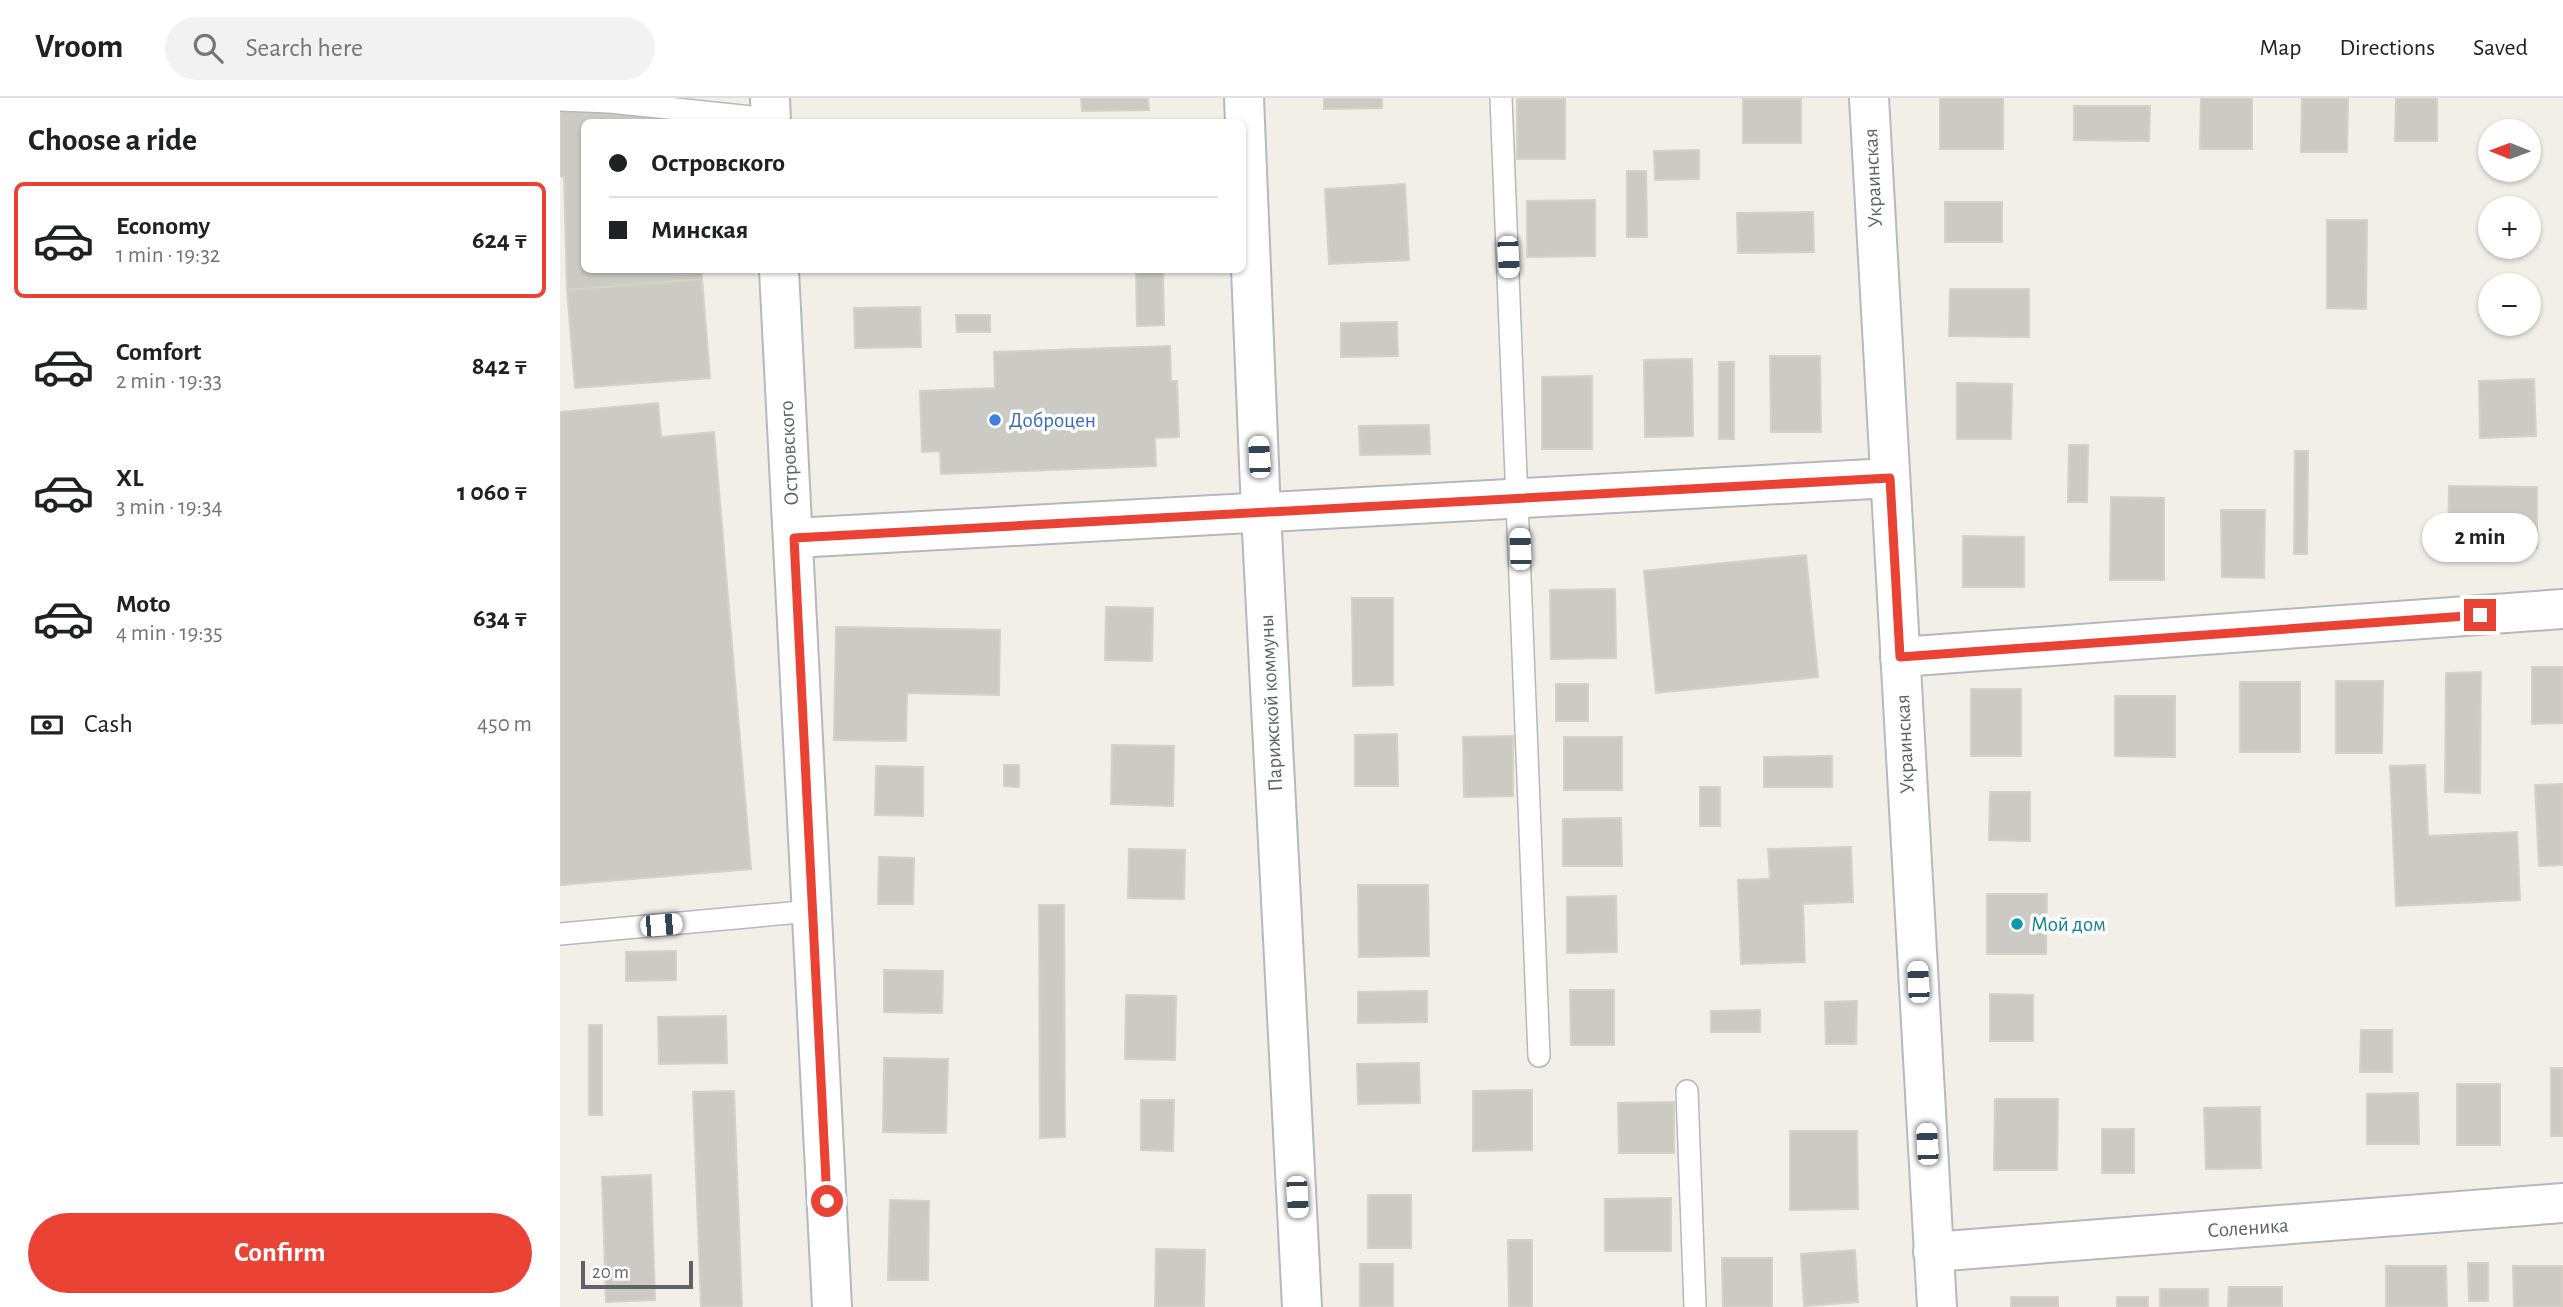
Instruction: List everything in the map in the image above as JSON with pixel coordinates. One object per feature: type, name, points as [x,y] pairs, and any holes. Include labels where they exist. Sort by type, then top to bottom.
[{"type":"street","name":"Парижской коммуны","points":[[1244,98],[1245,119]]},
{"type":"street","name":"Украинская","points":[[1869,98],[1937,1307]]},
{"type":"street","name":"Парижской коммуны","points":[[1246,147],[1261,512],[1302,1307]]},
{"type":"street","name":"Островского","points":[[779,273],[832,1307]]},
{"type":"street","points":[[794,538],[1518,496],[1890,478]]},
{"type":"street","points":[[1900,657],[2563,609]]},
{"type":"street","name":"Соленика","points":[[1933,1252],[2563,1203]]},
{"type":"lane","points":[[1501,98],[1539,1056]]},
{"type":"lane","points":[[560,100],[771,113]]},
{"type":"lane","points":[[560,934],[812,911]]},
{"type":"lane","points":[[1687,1091],[1695,1307]]},
{"type":"building","points":[[1081,98],[1148,98],[1149,110],[1082,111]]},
{"type":"building","points":[[1324,98],[1382,98],[1382,108],[1324,109]]},
{"type":"building","points":[[1940,98],[2003,98],[2003,149],[1940,149]]},
{"type":"building","points":[[2201,98],[2252,98],[2252,149],[2200,149]]},
{"type":"building","points":[[2302,98],[2348,98],[2347,152],[2301,152]]},
{"type":"building","points":[[2396,98],[2437,98],[2437,141],[2395,141]]},
{"type":"building","points":[[1517,99],[1565,99],[1565,159],[1517,159]]},
{"type":"building","points":[[1743,99],[1801,99],[1801,143],[1743,143]]},
{"type":"building","points":[[2074,106],[2150,106],[2149,141],[2074,140]]},
{"type":"building","points":[[560,110],[682,117],[581,119],[581,273],[702,273],[702,279],[567,290],[564,177],[560,176]]},
{"type":"building","points":[[1699,150],[1699,179],[1655,180],[1654,151]]},
{"type":"building","points":[[1627,171],[1646,171],[1647,237],[1627,237]]},
{"type":"building","points":[[1405,184],[1409,260],[1329,264],[1325,189]]},
{"type":"building","points":[[1595,200],[1595,256],[1527,257],[1527,201]]},
{"type":"building","points":[[1945,202],[2002,202],[2002,242],[1945,242]]},
{"type":"building","points":[[1813,212],[1814,252],[1738,253],[1737,213]]},
{"type":"building","points":[[2327,220],[2367,220],[2366,309],[2327,308]]},
{"type":"building","points":[[1136,273],[1163,273],[1164,325],[1137,326]]},
{"type":"building","points":[[702,279],[710,378],[575,388],[567,290]]},
{"type":"building","points":[[1950,289],[2029,289],[2029,337],[1949,336]]},
{"type":"building","points":[[920,307],[921,347],[855,348],[854,308]]},
{"type":"building","points":[[956,315],[990,315],[990,332],[957,332]]},
{"type":"building","points":[[1397,322],[1398,356],[1341,357],[1341,323]]},
{"type":"building","points":[[1170,346],[1171,381],[1177,381],[1179,437],[1155,438],[1156,466],[941,474],[940,451],[922,452],[920,391],[995,388],[994,352]]},
{"type":"building","points":[[1770,356],[1820,356],[1821,432],[1771,432]]},
{"type":"building","points":[[1692,359],[1693,436],[1645,437],[1644,360]]},
{"type":"building","points":[[1719,362],[1734,362],[1734,439],[1719,439]]},
{"type":"building","points":[[1592,376],[1592,449],[1542,449],[1542,377]]},
{"type":"building","points":[[2534,379],[2536,436],[2480,438],[2479,381]]},
{"type":"building","points":[[1957,383],[2012,384],[2011,439],[1957,439]]},
{"type":"building","points":[[658,403],[661,437],[714,432],[751,869],[560,885],[560,412]]},
{"type":"building","points":[[1429,425],[1430,454],[1360,455],[1359,426]]},
{"type":"building","points":[[2069,445],[2088,445],[2087,502],[2068,502]]},
{"type":"building","points":[[2295,451],[2308,451],[2307,554],[2294,554]]},
{"type":"building","points":[[2449,486],[2537,487],[2537,548],[2448,547]]},
{"type":"building","points":[[2111,497],[2164,498],[2164,580],[2110,580]]},
{"type":"building","points":[[2221,510],[2265,510],[2264,578],[2222,577]]},
{"type":"building","points":[[1963,536],[2024,537],[2024,587],[1963,587]]},
{"type":"building","points":[[1806,555],[1818,677],[1656,693],[1644,571]]},
{"type":"building","points":[[1615,589],[1616,658],[1551,659],[1550,590]]},
{"type":"building","points":[[1352,598],[1393,598],[1393,685],[1353,686]]},
{"type":"building","points":[[1106,607],[1153,608],[1152,661],[1105,660]]},
{"type":"building","points":[[836,627],[1000,630],[999,695],[907,693],[906,741],[834,740]]},
{"type":"building","points":[[2532,667],[2563,667],[2563,723],[2532,724]]},
{"type":"building","points":[[2481,672],[2480,793],[2445,792],[2446,673]]},
{"type":"building","points":[[2336,681],[2383,681],[2382,753],[2336,753]]},
{"type":"building","points":[[2240,682],[2300,682],[2300,752],[2240,752]]},
{"type":"building","points":[[1556,684],[1588,684],[1588,721],[1556,721]]},
{"type":"building","points":[[1971,689],[2021,689],[2021,756],[1971,756]]},
{"type":"building","points":[[2115,696],[2175,696],[2175,757],[2115,756]]},
{"type":"building","points":[[1397,734],[1398,786],[1355,786],[1355,735]]},
{"type":"building","points":[[1513,736],[1513,796],[1464,797],[1463,737]]},
{"type":"building","points":[[1564,737],[1622,737],[1622,790],[1564,790]]},
{"type":"building","points":[[1112,745],[1174,746],[1173,806],[1111,804]]},
{"type":"building","points":[[1832,756],[1832,787],[1764,787],[1764,757]]},
{"type":"building","points":[[1004,765],[1019,765],[1019,787],[1004,786]]},
{"type":"building","points":[[2425,765],[2428,836],[2517,832],[2520,900],[2396,906],[2390,766]]},
{"type":"building","points":[[876,766],[923,767],[923,816],[875,815]]},
{"type":"building","points":[[2563,784],[2563,865],[2539,866],[2535,785]]},
{"type":"building","points":[[1700,787],[1720,787],[1720,826],[1700,826]]},
{"type":"building","points":[[1990,792],[2030,792],[2030,841],[1989,840]]},
{"type":"building","points":[[1621,818],[1622,866],[1563,866],[1563,819]]},
{"type":"building","points":[[1851,847],[1853,902],[1803,904],[1805,962],[1741,964],[1738,880],[1770,879],[1768,849]]},
{"type":"building","points":[[1129,849],[1185,850],[1184,899],[1128,898]]},
{"type":"building","points":[[879,857],[914,858],[913,904],[878,904]]},
{"type":"building","points":[[1358,885],[1428,885],[1429,956],[1359,957]]},
{"type":"building","name":"Мой дом","points":[[1987,894],[2047,894],[2046,954],[1987,954]]},
{"type":"building","points":[[1616,896],[1617,952],[1567,953],[1567,897]]},
{"type":"building","points":[[1039,905],[1064,905],[1065,1137],[1040,1138]]},
{"type":"building","points":[[676,951],[676,980],[626,981],[626,952]]},
{"type":"building","points":[[884,970],[943,971],[942,1013],[884,1012]]},
{"type":"building","points":[[1570,990],[1614,990],[1614,1045],[1571,1045]]},
{"type":"building","points":[[1427,991],[1427,1022],[1358,1023],[1358,992]]},
{"type":"building","points":[[1990,994],[2033,995],[2033,1041],[1990,1041]]},
{"type":"building","points":[[1126,995],[1176,996],[1175,1060],[1125,1059]]},
{"type":"building","points":[[1857,1001],[1856,1044],[1826,1044],[1825,1002]]},
{"type":"building","points":[[1760,1010],[1760,1032],[1711,1032],[1711,1011]]},
{"type":"building","points":[[726,1016],[727,1063],[659,1064],[658,1017]]},
{"type":"building","points":[[589,1025],[602,1025],[602,1115],[589,1115]]},
{"type":"building","points":[[2361,1030],[2392,1030],[2392,1072],[2360,1072]]},
{"type":"building","points":[[884,1058],[948,1059],[946,1133],[883,1132]]},
{"type":"building","points":[[1419,1063],[1420,1103],[1358,1104],[1357,1064]]},
{"type":"building","points":[[2551,1068],[2563,1068],[2563,1136],[2551,1136]]},
{"type":"building","points":[[2457,1084],[2500,1084],[2500,1145],[2457,1145]]},
{"type":"building","points":[[1532,1090],[1532,1150],[1473,1151],[1473,1091]]},
{"type":"building","points":[[734,1091],[742,1307],[701,1307],[693,1092]]},
{"type":"building","points":[[2418,1093],[2419,1144],[2367,1144],[2367,1094]]},
{"type":"building","points":[[1995,1099],[2058,1099],[2057,1170],[1994,1170]]},
{"type":"building","points":[[1141,1100],[1174,1100],[1173,1151],[1141,1150]]},
{"type":"building","points":[[1674,1102],[1674,1153],[1619,1153],[1618,1103]]},
{"type":"building","points":[[2260,1107],[2261,1168],[2206,1169],[2204,1108]]},
{"type":"building","points":[[2102,1129],[2134,1129],[2134,1173],[2102,1173]]},
{"type":"building","points":[[1790,1131],[1857,1131],[1858,1209],[1790,1210]]},
{"type":"building","points":[[651,1175],[655,1300],[606,1302],[602,1177]]},
{"type":"building","points":[[1368,1195],[1411,1195],[1411,1248],[1368,1248]]},
{"type":"building","points":[[1671,1198],[1671,1251],[1605,1251],[1605,1199]]},
{"type":"building","points":[[890,1200],[929,1201],[928,1280],[888,1280]]},
{"type":"building","points":[[1508,1240],[1532,1240],[1532,1307],[1509,1307]]},
{"type":"building","points":[[1156,1249],[1205,1250],[1204,1307],[1155,1307]]},
{"type":"building","points":[[1855,1250],[1858,1302],[1804,1306],[1801,1254]]},
{"type":"building","points":[[1722,1258],[1772,1258],[1772,1307],[1723,1307]]},
{"type":"building","points":[[2468,1263],[2488,1263],[2488,1301],[2469,1301]]},
{"type":"building","points":[[1360,1264],[1393,1264],[1393,1307],[1360,1307]]},
{"type":"building","points":[[2386,1266],[2446,1266],[2447,1307],[2386,1307]]},
{"type":"building","points":[[2513,1266],[2563,1266],[2563,1307],[2514,1307]]},
{"type":"building","points":[[2229,1287],[2282,1287],[2282,1307],[2228,1307]]},
{"type":"building","points":[[2160,1289],[2208,1289],[2208,1307],[2160,1307]]},
{"type":"building","points":[[2011,1297],[2058,1297],[2058,1307],[2011,1307]]},
{"type":"building","points":[[2117,1297],[2148,1297],[2148,1307],[2117,1307]]},
{"type":"place","name":"Доброцен","points":[[995,420]]},
{"type":"place","name":"Мой дом","points":[[2017,924]]},
{"type":"route","points":[[827,1201],[794,538],[1518,496],[1890,478],[1900,657],[2480,615]]}]
